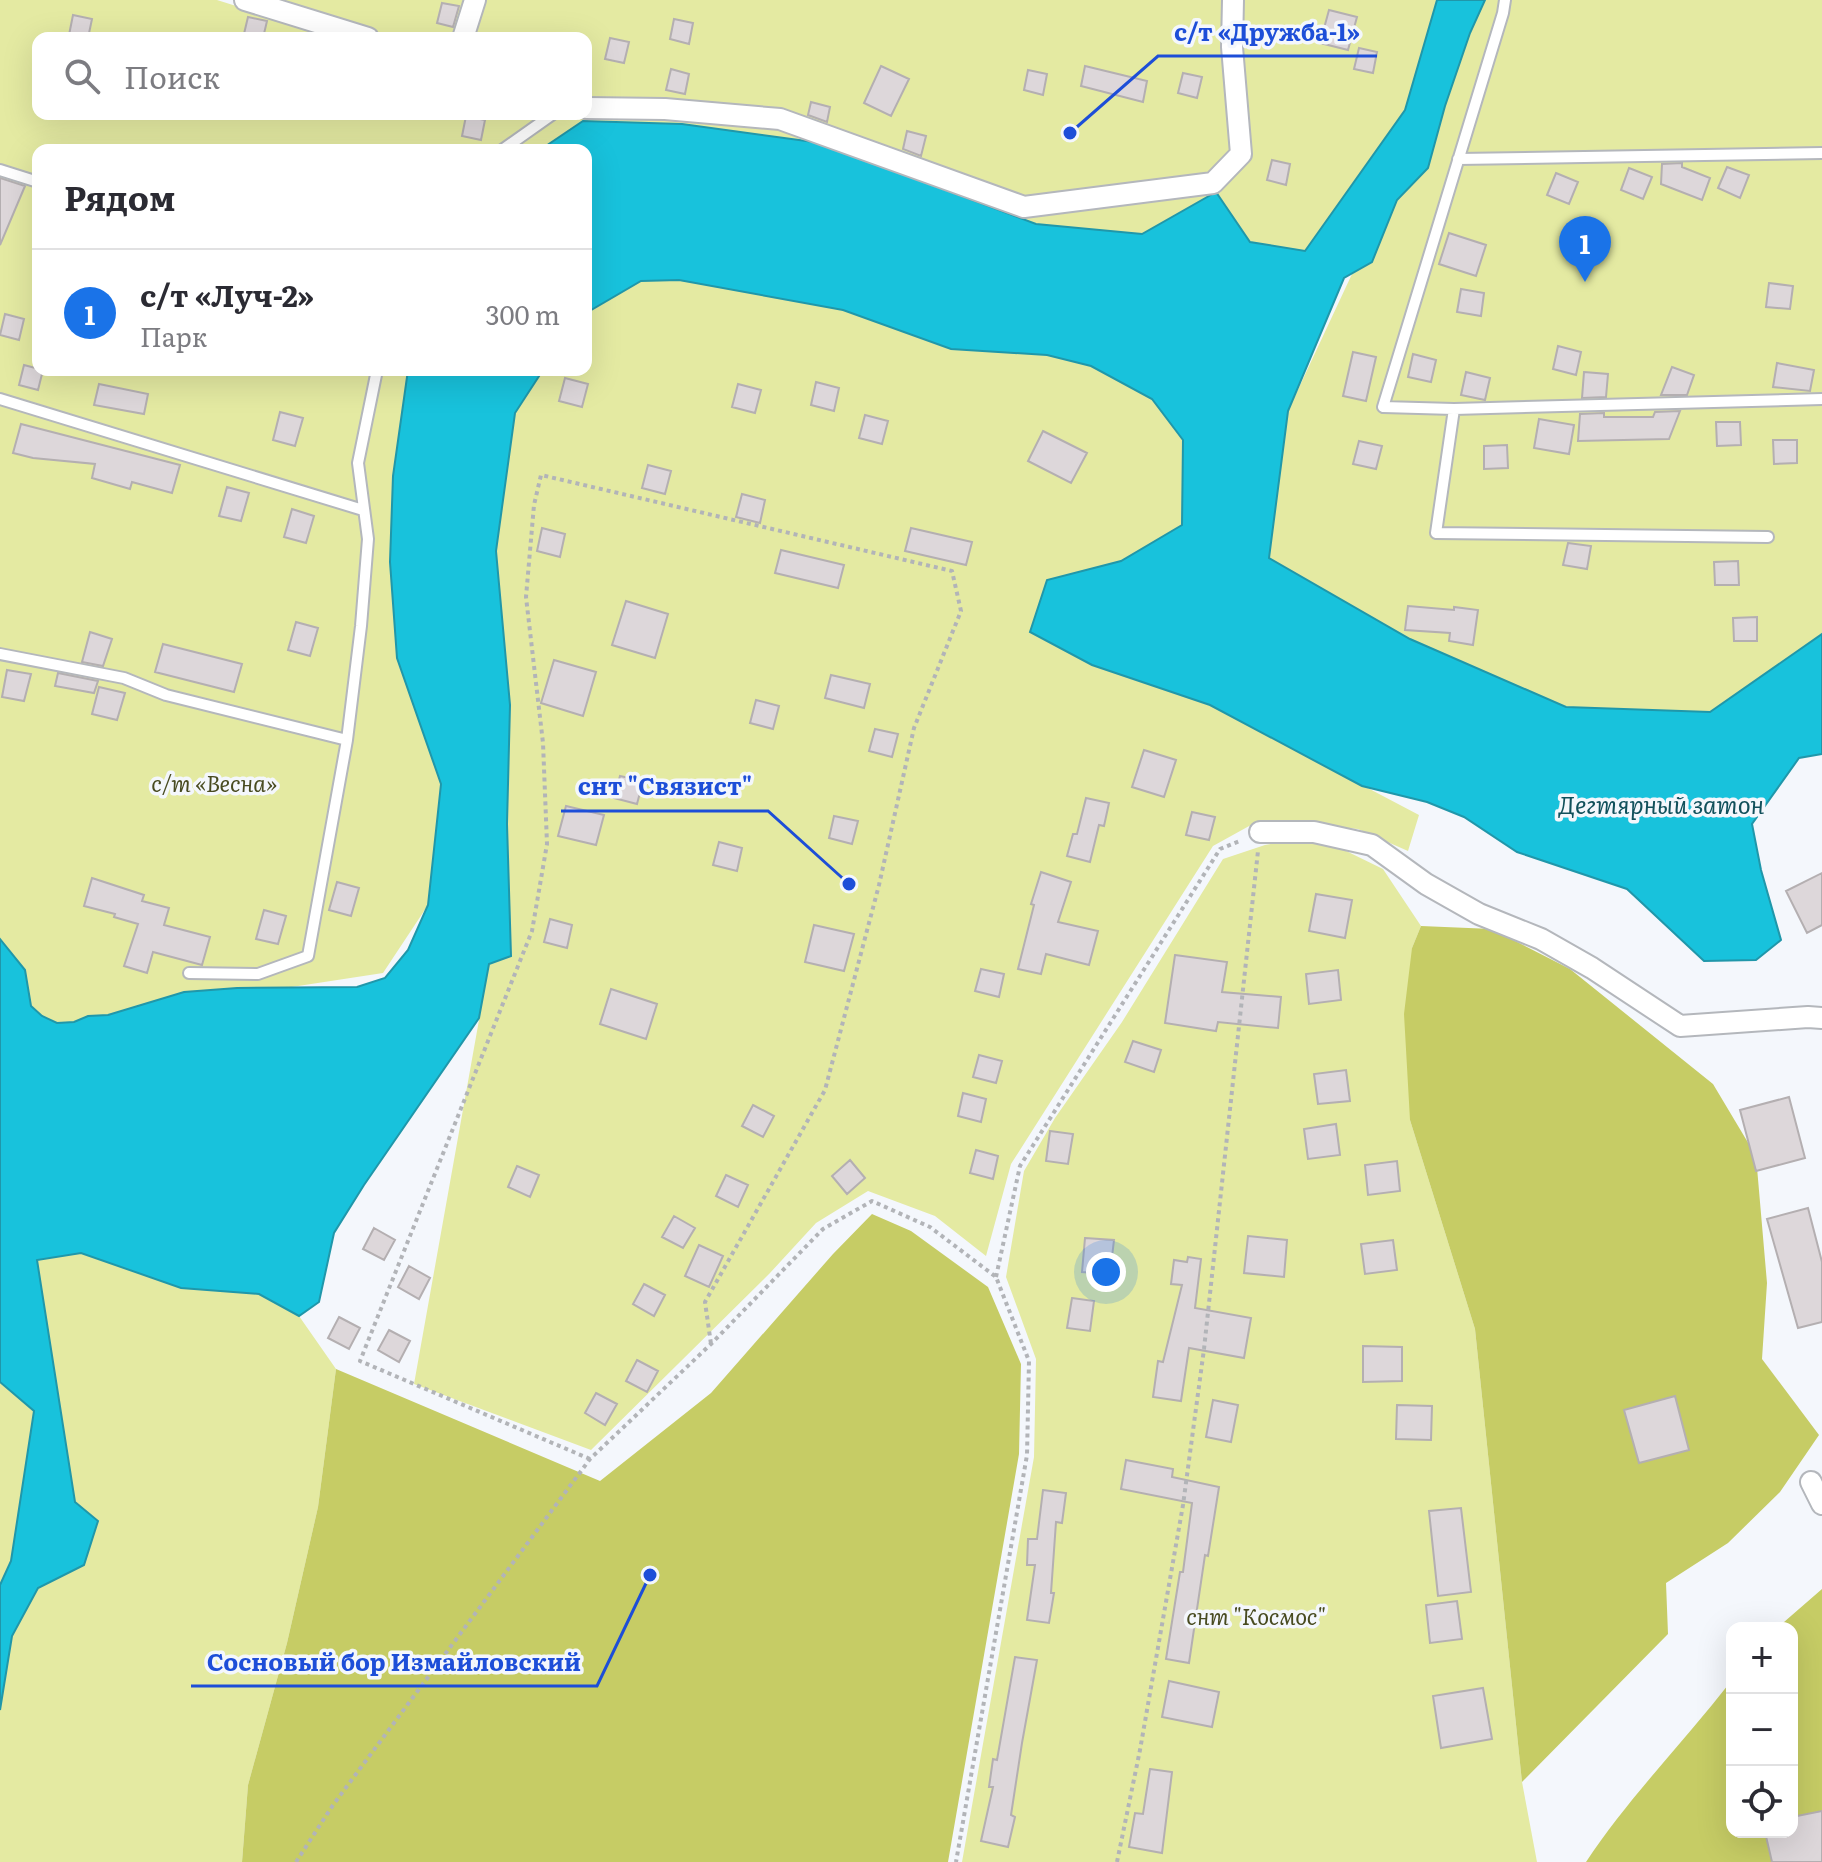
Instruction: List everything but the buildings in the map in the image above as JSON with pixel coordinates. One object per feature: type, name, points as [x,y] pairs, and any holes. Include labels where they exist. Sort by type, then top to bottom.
[{"type":"street","points":[[245,0],[349,32]]},
{"type":"street","points":[[465,32],[475,0]]},
{"type":"street","points":[[592,108],[665,109],[780,119],[1024,207],[1213,183],[1241,154],[1232,47],[1233,0]]},
{"type":"street","points":[[1260,832],[1314,832],[1372,845],[1426,884],[1479,914],[1541,939],[1592,968],[1680,1026],[1822,1018]]},
{"type":"street","points":[[1811,1482],[1822,1504]]},
{"type":"lane","points":[[1505,0],[1383,407],[1454,409],[1822,399]]},
{"type":"lane","points":[[510,144],[544,120]]},
{"type":"lane","points":[[1458,159],[1822,153]]},
{"type":"lane","points":[[0,170],[32,180]]},
{"type":"lane","points":[[189,973],[258,974],[308,956],[347,740],[368,539],[358,463],[376,376]]},
{"type":"lane","points":[[0,399],[363,510]]},
{"type":"lane","points":[[1454,409],[1436,533],[1768,537]]},
{"type":"lane","points":[[0,654],[124,678],[166,695],[347,740]]},
{"type":"path","points":[[590,1459],[360,1361],[532,931],[547,844],[543,743],[526,597],[534,505],[541,475],[952,571],[961,611],[914,728],[879,885],[825,1090],[705,1302],[711,1344]]},
{"type":"path","points":[[996,1277],[1020,1166],[1220,849],[1260,832],[1204,1349],[1183,1505],[1117,1862]]},
{"type":"path","points":[[296,1862],[333,1805],[590,1459],[711,1344],[823,1229],[872,1201],[930,1227],[996,1277],[1029,1361],[1027,1455],[956,1862]]},
{"type":"green space","name":"с/т «Весна»","points":[[0,0],[217,0],[320,32],[32,32],[32,120],[592,120],[592,32],[473,32],[482,0],[1444,0],[1405,110],[1305,251],[1250,242],[1216,192],[1142,234],[1036,224],[904,172],[583,121],[549,144],[32,144],[32,376],[407,376],[393,476],[390,562],[397,658],[441,784],[428,905],[383,973],[57,1023],[31,1006],[25,970],[0,939]]},
{"type":"green space","points":[[272,0],[468,0],[459,32],[374,32]]},
{"type":"green space","points":[[1480,0],[1822,0],[1822,634],[1710,712],[1566,707],[1410,639],[1269,558],[1288,411]]},
{"type":"green space","points":[[679,280],[843,310],[951,349],[1047,355],[1091,366],[1152,399],[1183,440],[1182,525],[1121,561],[1047,580],[1092,665],[1210,705],[1419,815],[1408,851],[1358,829],[1260,820],[1213,846],[1011,1164],[986,1256],[935,1216],[868,1191],[816,1223],[770,1273],[591,1450],[414,1384],[489,964],[511,956],[507,824],[510,705],[496,551],[515,413],[539,376],[592,376],[592,310],[641,281]]},
{"type":"green space","name":"снт \"Космос\"","points":[[1294,840],[1340,848],[1383,869],[1421,926],[1412,948],[1410,1120],[1475,1329],[1522,1782],[1537,1862],[962,1862],[1034,1457],[1036,1359],[1006,1277],[1024,1171],[1055,1118],[1122,1022],[1223,859],[1265,845]]},
{"type":"green space","points":[[1421,926],[1492,929],[1570,969],[1713,1084],[1756,1156],[1767,1283],[1762,1359],[1819,1435],[1780,1492],[1728,1543],[1666,1583],[1668,1634],[1522,1782],[1475,1329],[1410,1120],[1404,1014],[1412,948]]},
{"type":"green space","points":[[872,1214],[911,1231],[988,1287],[1021,1364],[1019,1454],[948,1862],[242,1862],[248,1785],[287,1643],[318,1507],[336,1369],[600,1481],[711,1393]]},
{"type":"green space","points":[[81,1253],[181,1288],[259,1294],[299,1316],[336,1369],[318,1507],[287,1643],[248,1785],[242,1862],[0,1862],[0,1710],[12,1636],[38,1588],[84,1565],[37,1260]]},
{"type":"green space","points":[[0,1382],[34,1411],[11,1562],[0,1584]]},
{"type":"green space","points":[[1822,1589],[1822,1862],[1586,1862],[1620,1815],[1726,1687],[1726,1838],[1798,1838],[1798,1622],[1784,1622]]},
{"type":"water","name":"Дегтярный затон","points":[[1437,0],[1485,0],[1445,106],[1428,168],[1397,200],[1372,262],[1344,278],[1288,411],[1269,558],[1410,639],[1566,707],[1710,712],[1822,634],[1822,754],[1799,758],[1752,824],[1761,870],[1781,940],[1756,960],[1704,961],[1627,889],[1517,852],[1464,817],[1427,802],[1362,786],[1210,705],[1092,665],[1030,632],[1047,580],[1121,561],[1182,525],[1183,440],[1152,399],[1091,366],[1047,355],[951,349],[843,310],[679,280],[641,281],[592,310],[592,144],[549,144],[583,121],[682,124],[821,143],[1036,224],[1142,234],[1216,192],[1250,242],[1305,251],[1405,110]]},
{"type":"water","points":[[407,376],[539,376],[515,413],[496,551],[510,705],[507,824],[511,956],[489,964],[479,1018],[334,1233],[319,1302],[299,1316],[259,1294],[181,1288],[81,1253],[37,1260],[75,1502],[98,1521],[84,1565],[38,1588],[12,1636],[0,1710],[0,1585],[11,1561],[34,1411],[0,1382],[0,939],[25,970],[31,1006],[57,1023],[108,1015],[184,992],[237,988],[357,987],[385,978],[408,950],[428,905],[441,784],[397,658],[390,562],[393,476]]},
{"type":"place","name":"с/т «Дружба-1»","points":[[1070,133]]},
{"type":"place","name":"с/т «Луч-2»","points":[[1585,282]]},
{"type":"place","name":"снт \"Связист\"","points":[[849,884]]},
{"type":"place","name":"Сосновый бор Измайловский","points":[[650,1575]]}]
